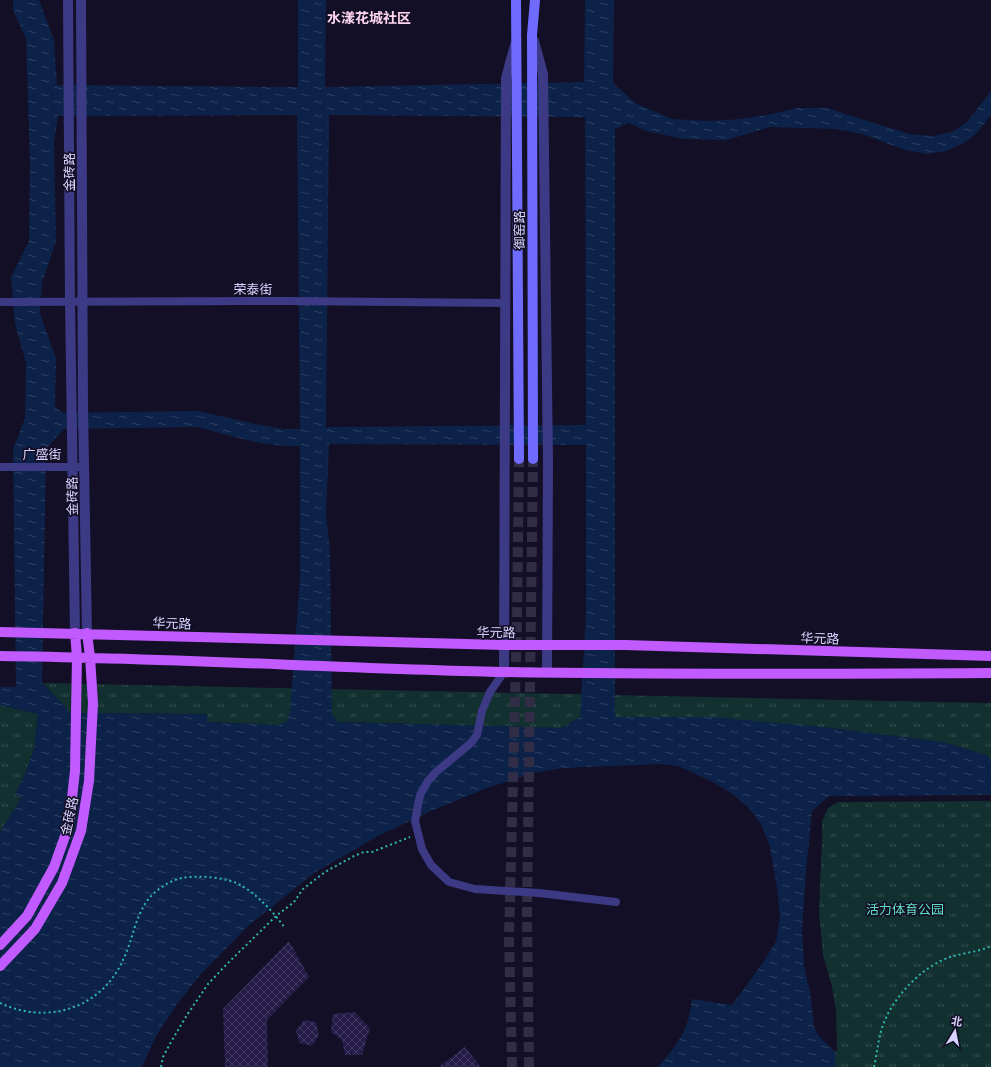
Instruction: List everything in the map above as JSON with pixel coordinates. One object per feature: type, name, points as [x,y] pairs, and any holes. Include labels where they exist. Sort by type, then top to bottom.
[{"type":"main road","name":"御窑路","points":[[516,0],[519,459]]},
{"type":"main road","name":"御窑路","points":[[533,459],[532,35],[535,0]]},
{"type":"main road","name":"华元路","points":[[2,632],[547,646],[572,644],[625,645],[991,656]]},
{"type":"main road","name":"金砖路","points":[[0,945],[27,916],[54,867],[69,825],[75,771],[77,657],[75,633]]},
{"type":"main road","name":"金砖路","points":[[0,966],[34,929],[62,883],[81,831],[89,781],[92,703],[90,657],[87,633]]},
{"type":"main road","points":[[0,656],[90,657],[351,668],[504,672],[625,674],[991,673]]},
{"type":"street","name":"金砖路","points":[[68,0],[70,302],[75,633]]},
{"type":"street","name":"金砖路","points":[[81,0],[83,407],[85,438],[84,467],[87,633]]},
{"type":"street","points":[[532,35],[543,74],[548,462],[547,672]]},
{"type":"street","points":[[517,38],[506,78],[504,672],[490,692],[482,711],[477,735],[471,743],[428,780],[420,795],[415,821],[422,849],[432,865],[449,882],[476,889],[539,893],[616,902]]},
{"type":"street","name":"荣泰街","points":[[0,302],[286,301],[506,303]]},
{"type":"street","name":"广盛街","points":[[2,466],[84,467]]},
{"type":"path","points":[[161,1067],[163,1057],[171,1042],[187,1014],[208,984],[276,916],[294,902],[302,889],[332,868],[364,852],[372,852],[418,834]]},
{"type":"path","points":[[0,1003],[24,1012],[52,1013],[79,1005],[94,997],[115,976],[123,961],[135,925],[151,896],[160,889],[181,878],[209,878],[241,885],[260,899],[285,928]]},
{"type":"path","points":[[874,1067],[878,1041],[886,1017],[913,980],[925,969],[950,957],[981,950],[991,946]]},
{"type":"green space","points":[[42,683],[991,703],[991,760],[986,755],[942,742],[823,727],[580,717],[562,728],[338,722],[278,725],[207,722],[207,714],[71,713]]},
{"type":"green space","points":[[0,705],[38,714],[34,749],[25,774],[15,795],[22,797],[0,832]]},
{"type":"green space","name":"活力体育公园","points":[[991,801],[991,1067],[793,1067],[815,1048],[837,1051],[836,1010],[832,987],[823,955],[819,911],[822,821],[828,808],[838,802]]},
{"type":"water","points":[[13,0],[39,0],[54,40],[57,85],[298,87],[298,0],[326,0],[325,87],[584,82],[585,0],[614,0],[613,83],[635,103],[672,119],[711,121],[741,119],[798,108],[827,108],[909,134],[932,136],[952,132],[967,122],[991,91],[991,115],[977,133],[964,143],[946,151],[927,154],[905,150],[862,134],[836,129],[770,127],[727,140],[684,139],[646,131],[629,123],[615,129],[615,717],[711,717],[823,727],[942,742],[986,755],[991,760],[991,795],[829,796],[812,811],[802,930],[804,966],[810,992],[814,1026],[818,1035],[836,1053],[835,1067],[658,1067],[677,1043],[685,1028],[692,999],[732,1005],[765,960],[776,941],[780,917],[777,887],[770,847],[762,826],[749,808],[731,793],[713,782],[678,766],[662,764],[562,768],[534,773],[487,788],[431,811],[378,836],[314,873],[248,926],[201,974],[177,1004],[156,1036],[142,1067],[0,1067],[0,832],[22,797],[15,795],[25,774],[34,749],[38,714],[0,705],[0,687],[16,687],[13,450],[25,418],[26,363],[15,324],[11,277],[29,241],[30,161],[26,39],[13,10]],"holes":[[[297,115],[300,429],[284,429],[255,424],[198,411],[63,413],[55,407],[56,358],[40,314],[42,283],[56,241],[54,142],[58,116]],[[329,115],[585,117],[586,425],[326,427]],[[197,427],[261,443],[300,446],[300,579],[290,711],[287,721],[278,725],[207,722],[207,714],[71,713],[42,683],[46,449],[64,429]],[[329,444],[586,445],[586,613],[580,717],[562,728],[338,722],[332,715],[330,552],[326,513]]]},
{"type":"building","points":[[289,941],[309,977],[267,1020],[268,1067],[225,1067],[223,1009]]},
{"type":"building","points":[[355,1012],[370,1028],[362,1055],[345,1055],[342,1040],[331,1032],[333,1014]]},
{"type":"building","points":[[304,1020],[316,1022],[319,1035],[312,1046],[299,1043],[296,1030]]},
{"type":"building","points":[[465,1047],[481,1067],[438,1067]]},
{"type":"tunnel","points":[[512,1067],[509,938],[517,621],[519,459]]},
{"type":"tunnel","points":[[529,1067],[527,914],[533,459]]},
{"type":"district","name":"水漾花城社区","points":[[369,18]]}]
